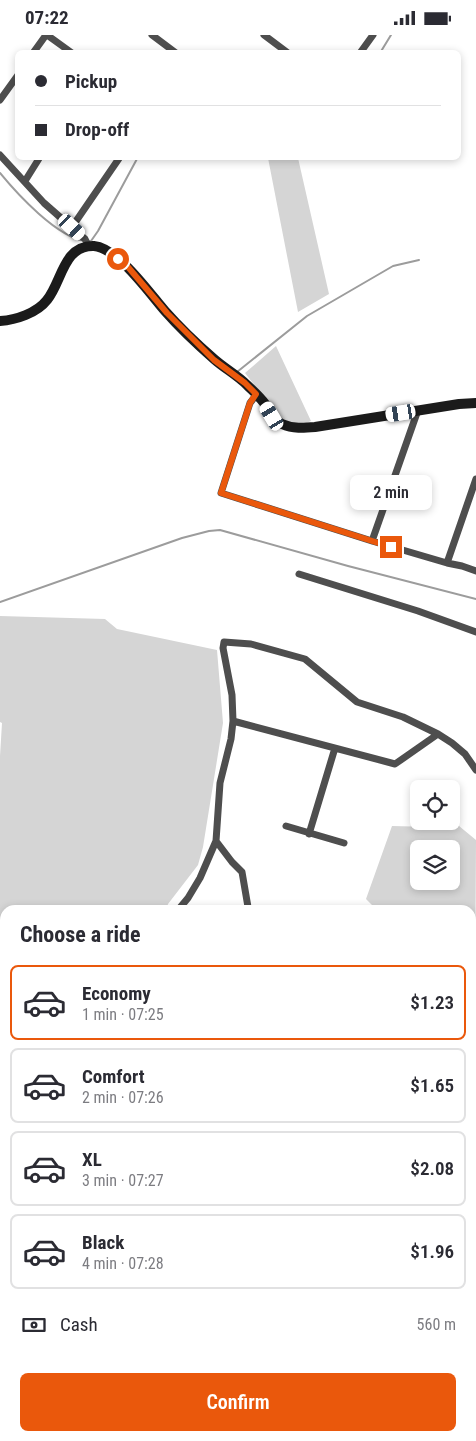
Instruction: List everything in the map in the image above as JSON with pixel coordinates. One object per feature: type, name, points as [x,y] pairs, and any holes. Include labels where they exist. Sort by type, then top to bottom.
[{"type":"street","points":[[35,50],[47,35],[68,50]]},
{"type":"street","points":[[152,35],[172,50]]},
{"type":"street","points":[[264,35],[284,50]]},
{"type":"street","points":[[362,50],[372,35]]},
{"type":"street","points":[[0,99],[15,79]]},
{"type":"street","points":[[0,155],[44,203],[87,243],[103,249],[128,267],[167,313],[214,360],[245,383],[276,420],[296,428],[476,403]]},
{"type":"street","points":[[25,181],[38,160]]},
{"type":"street","points":[[72,227],[118,160]]},
{"type":"street","points":[[0,321],[7,321],[22,316],[41,307],[54,291],[68,259],[87,243]]},
{"type":"street","points":[[256,394],[250,403],[221,493],[372,541],[476,571]]},
{"type":"street","points":[[372,541],[418,410]]},
{"type":"street","points":[[448,563],[476,479]]},
{"type":"street","points":[[299,574],[418,611],[476,632]]},
{"type":"street","points":[[182,905],[200,878],[216,841],[220,783],[231,739],[233,721],[232,695],[224,641],[251,644],[305,659],[357,702],[403,717],[438,734],[459,748],[476,770]]},
{"type":"street","points":[[233,721],[396,764],[438,734]]},
{"type":"street","points":[[309,833],[335,748]]},
{"type":"street","points":[[286,826],[344,843]]},
{"type":"street","points":[[216,841],[242,872],[248,905]]},
{"type":"shaded area","points":[[268,160],[298,160],[329,294],[298,312]]},
{"type":"shaded area","points":[[276,346],[311,421],[299,426],[280,418],[245,373]]},
{"type":"shaded area","points":[[0,616],[105,619],[117,629],[217,650],[223,723],[203,847],[198,865],[168,905],[0,905],[0,756],[2,723],[0,722]]},
{"type":"shaded area","points":[[392,826],[410,826],[410,830],[460,830],[460,827],[476,840],[476,905],[372,905],[366,899]]},
{"type":"waterway","points":[[382,50],[391,35]]},
{"type":"waterway","points":[[90,241],[98,231],[136,160]]},
{"type":"waterway","points":[[0,173],[27,203],[51,224],[62,232],[85,241]]},
{"type":"waterway","points":[[237,372],[307,316],[393,266],[419,260]]},
{"type":"waterway","points":[[0,602],[182,538],[220,530],[476,599]]},
{"type":"route","points":[[118,259],[128,267],[167,313],[214,360],[245,383],[256,394],[250,403],[221,493],[391,547]]}]
